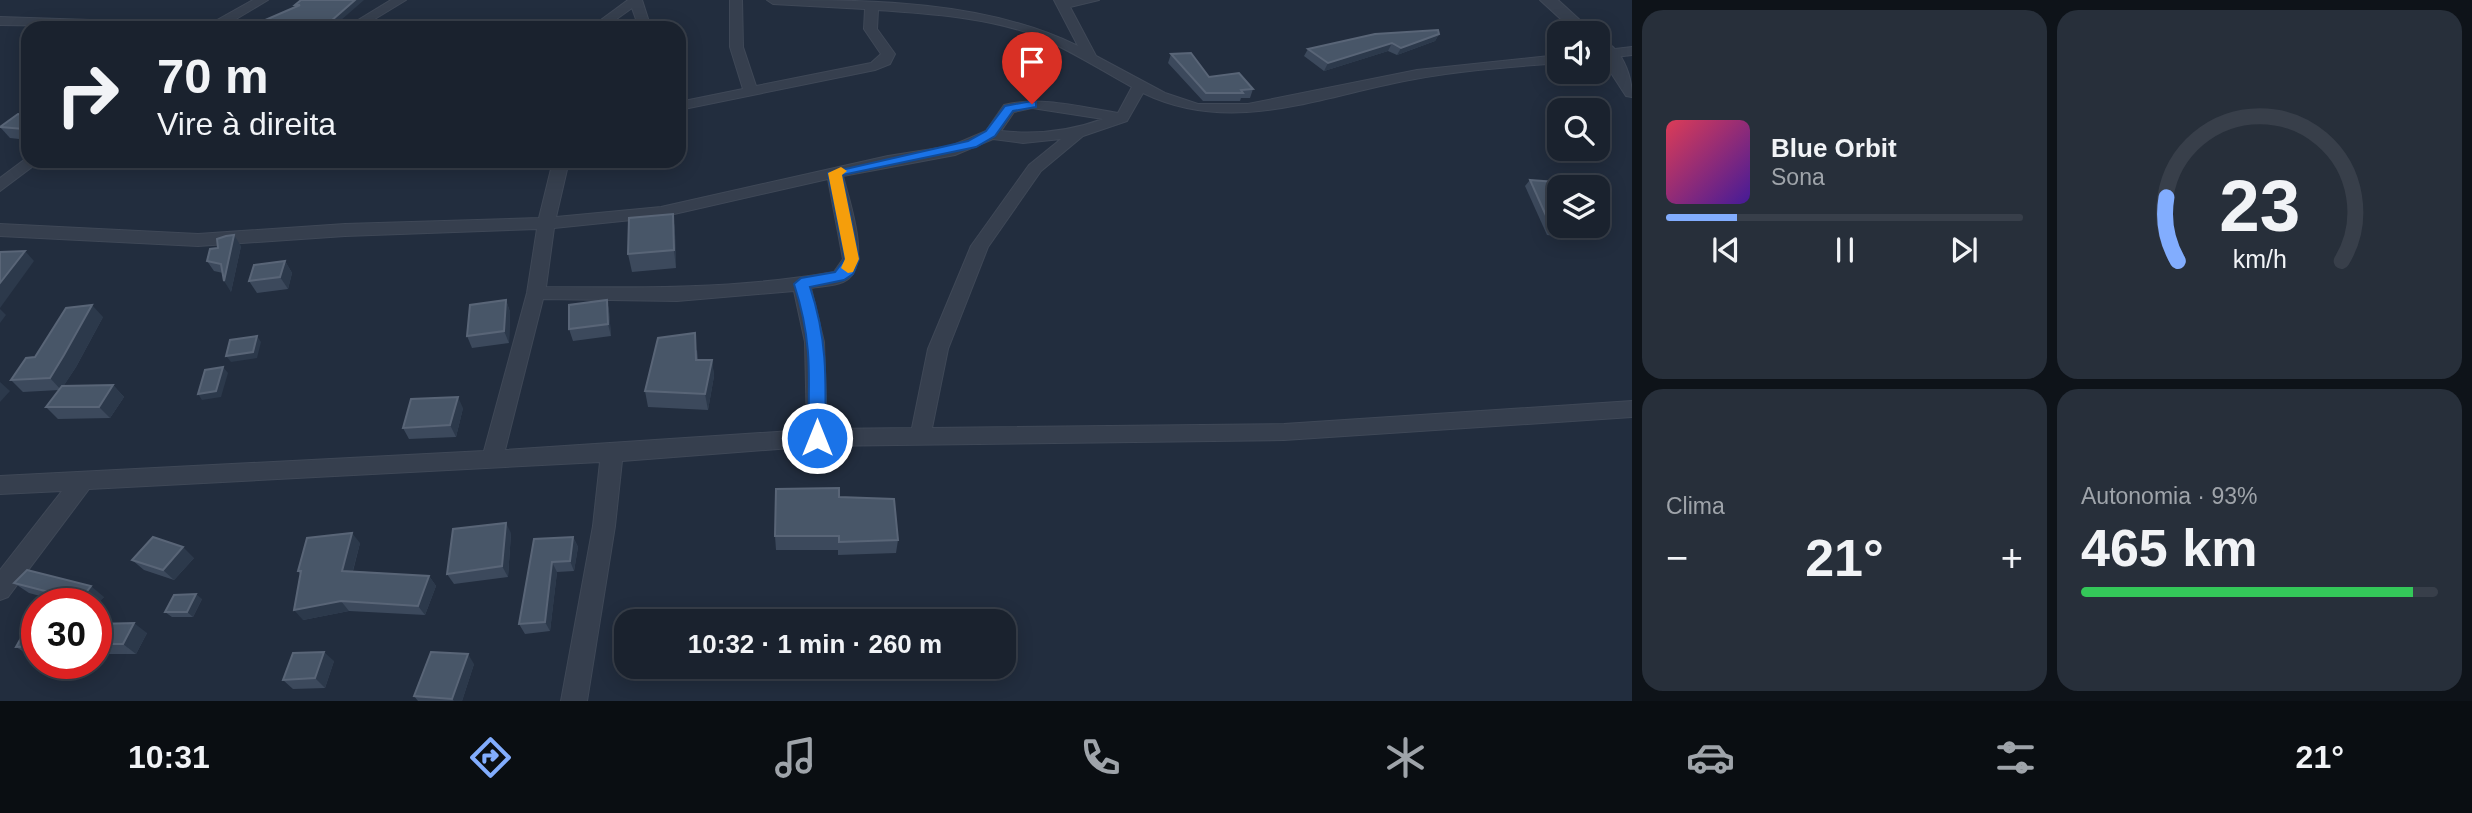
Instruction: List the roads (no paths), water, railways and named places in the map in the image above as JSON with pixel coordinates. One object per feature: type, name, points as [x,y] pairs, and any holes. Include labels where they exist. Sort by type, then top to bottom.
[{"type":"street","points":[[225,21],[262,0]]},
{"type":"street","points":[[363,21],[400,0]]},
{"type":"street","points":[[606,21],[636,0],[643,21]]},
{"type":"street","points":[[736,0],[733,39],[737,59],[752,92]]},
{"type":"street","points":[[773,0],[971,15],[1040,33],[1090,55],[1141,84],[1197,108],[1238,109],[1417,74],[1547,60]]},
{"type":"street","points":[[970,0],[971,15]]},
{"type":"street","points":[[1090,55],[1060,2],[1093,0]]},
{"type":"street","points":[[1549,0],[1573,21]]},
{"type":"street","points":[[686,105],[875,66],[885,61],[888,54],[885,47],[867,23],[872,8]]},
{"type":"street","points":[[0,21],[21,22]]},
{"type":"street","points":[[1610,51],[1632,51]]},
{"type":"street","points":[[1610,63],[1632,92]]},
{"type":"street","points":[[0,230],[198,240],[345,230],[546,223],[671,211],[835,173],[955,149],[991,134],[1023,138],[1078,133],[1122,118],[1141,84]]},
{"type":"street","points":[[991,134],[1003,114],[1019,105],[1032,104],[1122,118]]},
{"type":"street","points":[[920,438],[938,349],[980,247],[1022,183],[1078,133]]},
{"type":"street","points":[[0,186],[23,168]]},
{"type":"street","points":[[492,460],[536,293],[546,223],[559,168]]},
{"type":"street","points":[[536,293],[677,295],[801,284],[839,277],[847,270],[852,259],[835,173]]},
{"type":"street","points":[[801,284],[814,322],[818,351],[817,438]]},
{"type":"street","points":[[0,485],[492,460],[817,438],[1284,432],[1632,408]]},
{"type":"street","points":[[574,701],[593,601],[612,453]]},
{"type":"street","points":[[0,589],[83,481]]}]
